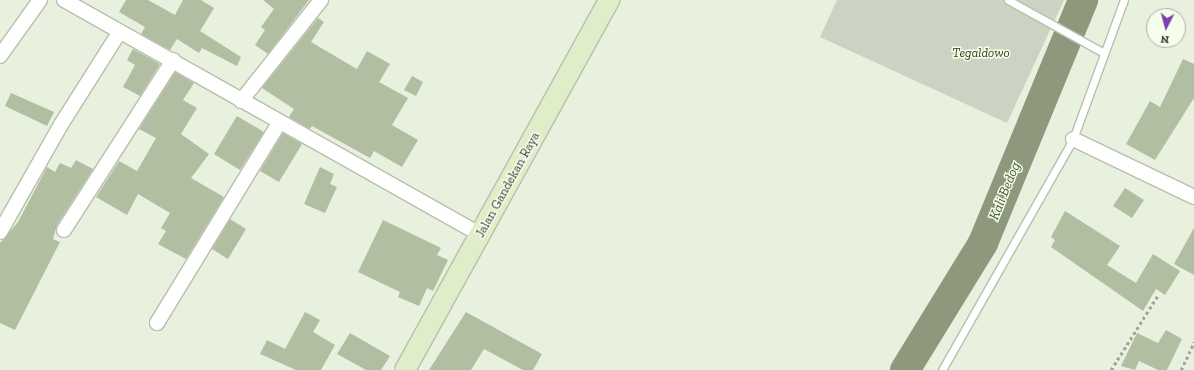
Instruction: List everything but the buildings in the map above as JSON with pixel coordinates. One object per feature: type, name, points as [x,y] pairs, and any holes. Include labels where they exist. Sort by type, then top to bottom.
[{"type":"street","points":[[0,56],[40,0]]},
{"type":"street","points":[[64,0],[119,32],[173,60],[279,123],[481,235]]},
{"type":"street","points":[[241,100],[321,0]]},
{"type":"street","name":"Jalan Gandekan Raya","points":[[405,370],[481,235],[609,0]]},
{"type":"street","points":[[0,232],[62,123],[119,32]]},
{"type":"street","points":[[64,230],[173,60]]},
{"type":"street","points":[[157,323],[279,123]]},
{"type":"street","points":[[1072,139],[1194,198]]},
{"type":"lane","points":[[1008,0],[1094,49],[1104,53]]},
{"type":"lane","points":[[942,370],[1072,139],[1124,0]]},
{"type":"path","points":[[1112,370],[1158,295]]},
{"type":"path","points":[[1181,370],[1194,342]]},
{"type":"green space","name":"Tegaldowo","points":[[837,0],[1064,0],[1007,123],[820,37]]},
{"type":"waterway","name":"Kali Bedog","points":[[905,370],[983,243],[1083,0]]}]
